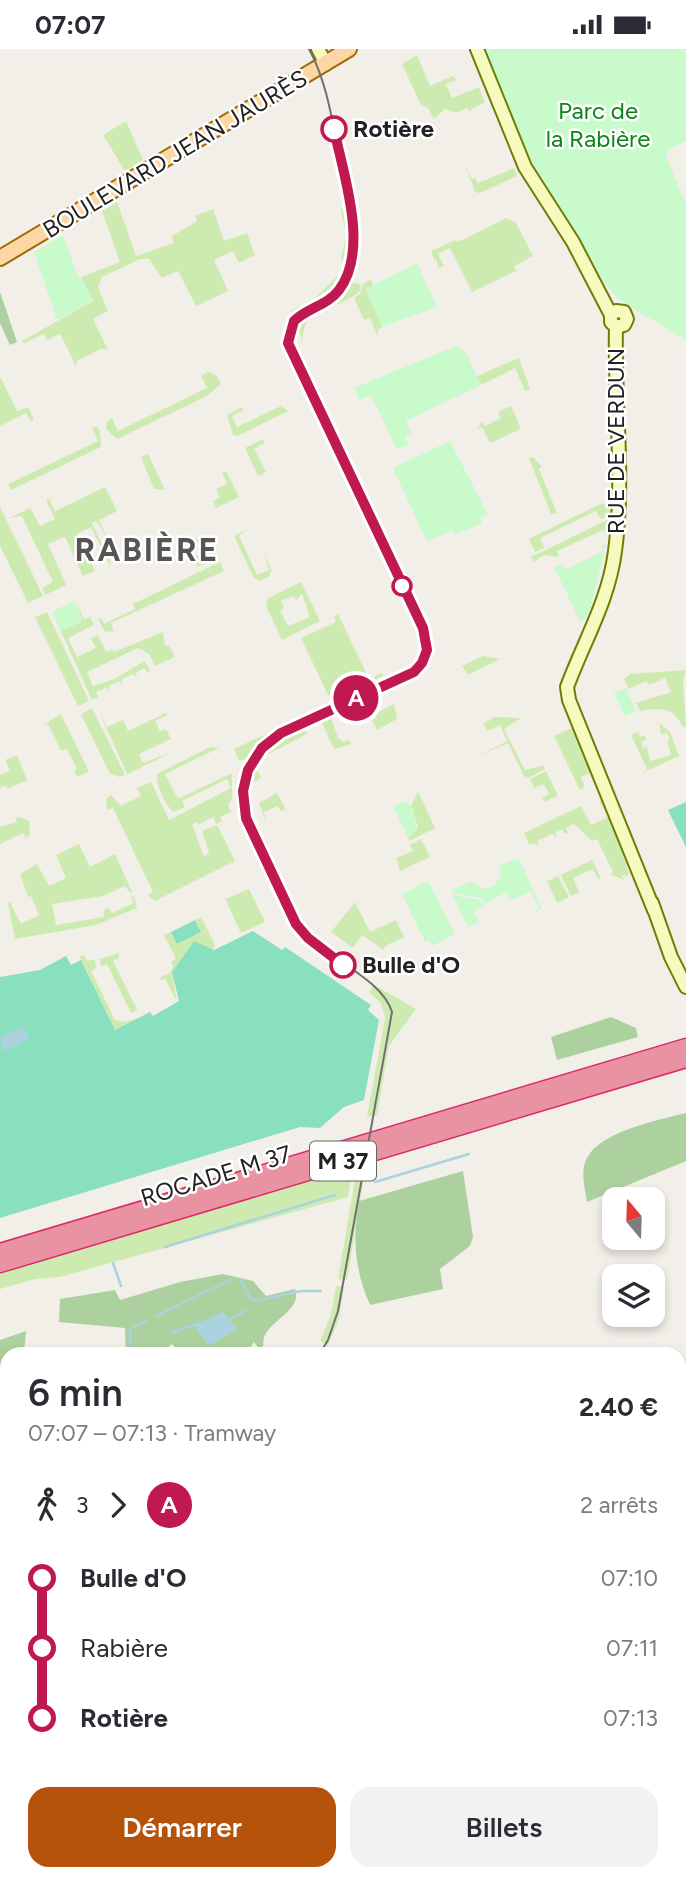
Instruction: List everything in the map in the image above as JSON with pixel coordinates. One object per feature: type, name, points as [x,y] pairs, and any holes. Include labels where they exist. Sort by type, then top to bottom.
[{"type":"highway","name":"ROCADE M 37","points":[[0,1252],[686,1047]]},
{"type":"highway","name":"ROCADE M 37","points":[[0,1264],[686,1059]]},
{"type":"main road","points":[[318,49],[326,64]]},
{"type":"main road","name":"BOULEVARD JEAN JAURÈS","points":[[0,258],[349,49],[359,49]]},
{"type":"main road","name":"RUE DE VERDUN","points":[[477,53],[525,167],[562,223],[614,318],[619,493],[615,552],[605,600],[568,687],[576,718],[593,754],[686,987]]},
{"type":"green space","name":"Parc de la Rabière","points":[[484,49],[686,49],[686,141],[670,149],[666,156],[686,205],[686,340],[619,300],[603,281],[534,167]]},
{"type":"green space","points":[[417,55],[430,86],[453,76],[456,80],[446,84],[452,98],[479,87],[485,102],[469,111],[467,108],[456,113],[445,109],[434,119],[428,108],[421,105],[402,64]]},
{"type":"green space","points":[[126,121],[143,160],[125,171],[103,135]]},
{"type":"green space","points":[[342,162],[356,228],[351,264],[341,260],[346,235],[341,209],[345,208],[335,163]]},
{"type":"green space","points":[[465,165],[472,179],[475,178],[478,183],[514,168],[517,176],[480,193],[475,192]]},
{"type":"green space","points":[[117,202],[136,256],[174,243],[172,236],[197,221],[195,216],[213,209],[224,241],[247,233],[255,255],[239,263],[233,251],[214,260],[228,291],[196,306],[178,271],[162,278],[149,259],[140,259],[102,277],[98,287],[108,311],[93,319],[108,350],[101,349],[77,361],[76,366],[60,334],[47,340],[44,334],[24,343],[22,341],[93,301],[81,277],[120,262],[102,211]]},
{"type":"green space","points":[[506,218],[516,223],[533,256],[514,266],[516,271],[472,292],[450,248],[438,254],[444,266],[439,268],[431,251],[456,240],[458,242]]},
{"type":"green space","points":[[63,235],[78,277],[81,277],[93,301],[57,320],[34,252]]},
{"type":"green space","points":[[417,263],[437,307],[382,327],[366,289]]},
{"type":"green space","points":[[337,277],[361,285],[360,291],[314,315],[304,330],[303,342],[291,311],[315,298]]},
{"type":"green space","points":[[371,279],[373,285],[366,289],[382,327],[378,330],[378,337],[370,318],[364,320],[354,298],[360,294],[363,284]]},
{"type":"green space","points":[[0,292],[17,342],[10,345],[0,323]]},
{"type":"green space","points":[[456,346],[466,353],[481,385],[406,421],[411,433],[405,437],[409,445],[397,449],[371,395],[359,400],[354,388]]},
{"type":"green space","points":[[519,358],[530,389],[525,391],[515,368],[481,385],[477,376]]},
{"type":"green space","points":[[209,372],[217,376],[221,384],[207,396],[117,439],[106,429],[107,421],[112,418],[118,431],[207,388],[201,375]]},
{"type":"green space","points":[[0,376],[17,411],[28,407],[34,420],[31,421],[26,413],[0,426]]},
{"type":"green space","points":[[281,406],[288,411],[237,436],[233,435],[227,415],[242,407],[244,410],[232,416],[237,427]]},
{"type":"green space","points":[[511,406],[521,429],[490,443],[482,427],[477,429],[482,421],[485,426],[501,418],[498,412]]},
{"type":"green space","points":[[95,426],[100,430],[101,447],[11,490],[8,484],[98,441],[92,428]]},
{"type":"green space","points":[[263,439],[265,443],[254,449],[266,472],[258,476],[245,448]]},
{"type":"green space","points":[[450,441],[487,513],[480,518],[482,523],[455,535],[453,530],[427,542],[393,468]]},
{"type":"green space","points":[[148,454],[165,490],[154,489],[141,457]]},
{"type":"green space","points":[[533,457],[542,467],[539,469],[557,513],[551,514],[529,458]]},
{"type":"green space","points":[[226,471],[239,497],[216,508],[213,501],[220,497],[216,489],[227,484],[222,473]]},
{"type":"green space","points":[[105,487],[117,511],[99,520],[109,542],[97,521],[92,523],[111,563],[109,564],[91,527],[77,534],[95,571],[83,576],[65,537],[48,544],[66,585],[45,595],[42,588],[53,582],[22,516],[9,518],[30,508],[40,526],[55,519],[46,500],[57,495],[49,500],[55,511]]},
{"type":"green space","points":[[602,503],[611,507],[609,516],[601,519],[596,511],[540,538],[544,548],[535,552],[529,539]]},
{"type":"green space","points":[[0,507],[43,596],[28,603],[0,546]]},
{"type":"green space","points":[[609,519],[607,535],[603,530],[557,551],[559,557],[544,555],[534,562],[531,557]]},
{"type":"green space","points":[[246,530],[239,536],[257,575],[269,570],[264,554],[272,571],[270,576],[260,581],[254,578],[234,536]]},
{"type":"green space","points":[[207,535],[216,555],[211,561],[197,567],[193,558],[205,551],[200,541],[188,546],[187,544]]},
{"type":"green space","points":[[606,544],[591,607],[584,621],[580,621],[554,567],[562,564],[565,570],[603,551],[601,546]]},
{"type":"green space","points":[[220,562],[224,571],[111,623],[114,631],[105,632],[98,619],[101,618],[104,624],[135,609],[133,604]]},
{"type":"green space","points":[[301,582],[320,621],[282,640],[266,606],[268,598]],"holes":[[[302,594],[310,617],[288,626],[280,611],[284,609],[281,601],[294,596],[296,600]]]},
{"type":"green space","points":[[75,600],[84,619],[90,617],[94,625],[68,638],[77,657],[96,648],[91,638],[98,635],[106,652],[114,652],[163,632],[165,645],[170,647],[175,657],[155,666],[149,654],[138,648],[87,672],[93,686],[114,679],[145,661],[150,671],[148,673],[145,668],[135,673],[138,678],[133,674],[122,679],[122,686],[120,681],[110,685],[109,692],[107,687],[96,692],[98,697],[92,700],[61,631],[82,621]]},
{"type":"green space","points":[[73,601],[82,621],[61,631],[52,612]]},
{"type":"green space","points":[[47,612],[89,701],[78,706],[35,617]]},
{"type":"green space","points":[[338,614],[369,679],[382,673],[383,676],[331,701],[301,638],[336,622],[334,616]]},
{"type":"green space","points":[[483,656],[500,659],[468,675],[462,666]]},
{"type":"green space","points":[[686,670],[683,681],[686,726],[683,727],[671,712],[660,709],[640,711],[636,703],[671,692],[665,678],[649,685],[646,681],[629,689],[624,679],[630,674]]},
{"type":"green space","points":[[383,679],[387,686],[316,719],[312,712]]},
{"type":"green space","points":[[626,688],[636,711],[625,716],[614,693]]},
{"type":"green space","points":[[394,704],[397,719],[377,730],[372,720],[376,718],[375,714]]},
{"type":"green space","points":[[96,705],[107,727],[123,720],[128,731],[166,713],[168,715],[155,721],[160,731],[166,729],[171,739],[139,754],[143,763],[175,751],[127,774]]},
{"type":"green space","points":[[92,708],[125,775],[120,777],[110,774],[81,714]]},
{"type":"green space","points":[[61,714],[89,772],[77,777],[74,770],[77,769],[67,749],[61,751],[48,724],[43,725]]},
{"type":"green space","points":[[330,715],[338,738],[343,742],[349,740],[351,744],[334,749],[320,719]]},
{"type":"green space","points":[[495,717],[521,718],[504,729],[525,770],[544,765],[545,769],[528,778],[524,776],[508,743],[479,756],[507,741],[500,725],[487,731],[483,723]]},
{"type":"green space","points":[[301,718],[307,734],[259,759],[261,764],[256,767],[261,778],[252,783],[244,759],[239,761],[234,749]]},
{"type":"green space","points":[[659,723],[670,732],[679,756],[642,773],[647,769],[631,735],[638,732],[640,737],[645,735],[646,740],[641,741],[643,748],[647,747],[650,761],[669,756],[671,755],[667,741],[670,740],[667,733],[661,735]]},
{"type":"green space","points":[[574,727],[604,796],[589,773],[581,777],[585,787],[580,790],[554,736]]},
{"type":"green space","points":[[210,747],[219,748],[165,774],[178,799],[232,773],[232,798],[228,805],[231,812],[220,817],[222,821],[216,824],[213,817],[198,825],[197,822],[192,824],[204,857],[209,853],[202,831],[217,825],[235,861],[155,901],[148,895],[153,892],[113,808],[107,810],[106,799],[111,795],[121,806],[141,796],[137,788],[151,782],[169,820],[231,788],[227,779],[182,801],[185,807],[174,812],[164,800],[157,774]]},
{"type":"green space","points":[[17,755],[27,780],[8,789],[6,785],[0,788],[0,775],[10,771],[5,760]]},
{"type":"green space","points":[[546,771],[558,796],[544,802],[542,798],[549,794],[544,784],[534,788],[530,779]]},
{"type":"green space","points":[[418,792],[435,828],[409,841],[408,838],[418,827],[411,806]]},
{"type":"green space","points":[[277,793],[286,809],[281,811],[278,806],[264,812],[266,822],[259,803]]},
{"type":"green space","points":[[599,800],[604,801],[629,873],[627,876],[622,875],[624,880],[610,874],[613,872],[597,839],[592,841],[574,824],[566,828],[568,833],[565,834],[562,829],[555,833],[557,838],[552,834],[537,841],[539,847],[534,843],[529,845],[524,833],[581,806],[591,825],[608,817]]},
{"type":"green space","points":[[404,802],[413,807],[417,830],[408,838],[393,806]]},
{"type":"green space","points":[[686,802],[686,847],[668,810]]},
{"type":"green space","points":[[16,818],[29,821],[30,835],[26,838],[23,833],[0,844],[0,827],[17,822]]},
{"type":"green space","points":[[421,839],[430,857],[400,871],[396,858],[413,851],[410,845]]},
{"type":"green space","points":[[79,844],[90,867],[115,854],[132,892],[125,886],[103,896],[52,904],[56,925],[104,917],[104,910],[109,908],[112,913],[134,903],[131,897],[134,896],[137,908],[96,925],[15,939],[8,903],[10,902],[21,924],[39,915],[31,896],[28,897],[20,874],[37,864],[49,886],[66,878],[56,855]]},
{"type":"green space","points":[[519,858],[542,909],[529,915],[539,908],[531,891],[512,900],[506,892],[485,905],[482,898],[453,893],[452,890],[472,881],[483,889],[493,886],[501,877],[500,865]]},
{"type":"green space","points":[[592,860],[601,878],[598,879],[593,869],[573,878],[579,892],[571,896],[561,875]]},
{"type":"green space","points":[[270,865],[288,902],[281,905],[263,868]]},
{"type":"green space","points":[[545,876],[548,881],[558,876],[569,897],[557,903]]},
{"type":"green space","points":[[428,881],[455,934],[432,946],[429,940],[425,942],[402,894]]},
{"type":"green space","points":[[249,889],[265,922],[241,933],[225,899]]},
{"type":"green space","points":[[453,895],[480,900],[483,906],[474,911],[479,922],[468,927]]},
{"type":"green space","points":[[355,902],[370,932],[396,920],[404,937],[385,946],[384,950],[362,935],[353,948],[331,932]]},
{"type":"green space","points":[[290,905],[306,933],[318,943],[313,950],[295,932],[283,909]]},
{"type":"green space","points":[[201,917],[215,945],[213,950],[194,941],[172,972],[177,1002],[165,979],[160,980],[170,973],[173,967],[171,962],[176,959],[164,935],[171,932],[177,944],[201,932],[195,920]]},
{"type":"green space","points":[[195,920],[201,932],[177,944],[171,932]]},
{"type":"green space","points":[[253,931],[282,950],[285,947],[371,1005],[368,1010],[379,1020],[364,1100],[344,1107],[320,1128],[300,1127],[0,1218],[0,977],[40,970],[66,956],[71,965],[81,960],[115,1030],[150,1012],[153,1016],[179,1001],[172,972],[194,941],[214,950]]},
{"type":"green space","points":[[119,953],[119,958],[113,961],[137,1010],[131,1013],[107,964],[101,966],[100,959]]},
{"type":"green space","points":[[79,955],[85,956],[87,961],[95,959],[96,968],[91,971],[115,1020],[126,1022],[143,1016],[115,1030]]},
{"type":"green space","points":[[374,985],[416,1009],[389,1046],[377,1115],[367,1117],[385,1018],[381,1003],[369,992]]},
{"type":"green space","points":[[611,1017],[636,1028],[638,1037],[557,1060],[551,1037]]},
{"type":"green space","points":[[686,1113],[686,1161],[623,1187],[602,1187],[602,1196],[587,1202],[584,1168],[587,1158],[594,1149],[617,1134]]},
{"type":"green space","points":[[353,1165],[348,1197],[60,1277],[35,1279],[0,1289],[0,1272]]},
{"type":"green space","points":[[463,1171],[473,1237],[470,1246],[440,1269],[443,1289],[370,1305],[356,1254],[359,1201]]},
{"type":"green space","points":[[364,1177],[347,1280],[338,1279],[355,1179]]},
{"type":"green space","points":[[223,1274],[253,1281],[266,1296],[295,1289],[296,1296],[291,1308],[265,1335],[263,1347],[258,1347],[254,1342],[251,1347],[175,1347],[172,1344],[168,1347],[126,1347],[125,1328],[59,1322],[60,1299],[115,1290],[120,1300],[180,1282]]},
{"type":"green space","points":[[336,1286],[344,1287],[339,1319],[328,1345],[320,1341],[331,1315]]},
{"type":"green space","points":[[26,1331],[25,1347],[0,1347],[0,1340]]},
{"type":"water","points":[[23,1026],[29,1039],[3,1052],[0,1037]]},
{"type":"water","points":[[223,1312],[237,1329],[209,1346],[194,1325]]},
{"type":"waterway","points":[[375,1182],[469,1154]]},
{"type":"waterway","points":[[165,1247],[335,1195]]},
{"type":"waterway","points":[[113,1263],[121,1286]]},
{"type":"waterway","points":[[156,1316],[232,1279]]},
{"type":"waterway","points":[[241,1280],[250,1298],[256,1301],[301,1291],[321,1291]]},
{"type":"waterway","points":[[229,1320],[246,1310]]},
{"type":"waterway","points":[[130,1347],[130,1329],[147,1320]]},
{"type":"waterway","points":[[171,1333],[194,1325]]},
{"type":"tram line","points":[[309,49],[325,88],[351,209],[353,241],[344,282],[333,296],[293,323],[288,343],[423,628],[427,649],[425,659],[410,675],[355,698],[279,736],[256,756],[248,769],[244,784],[243,802],[250,830],[296,924],[319,946],[376,988],[386,999],[392,1012],[338,1311],[324,1347]]},
{"type":"tram line","name":"A","points":[[334,129],[352,214],[353,236],[349,265],[340,289],[294,321],[289,331],[288,343],[423,628],[427,650],[419,668],[409,676],[372,690],[281,733],[270,741],[262,748],[248,770],[244,780],[243,801],[248,824],[296,924],[308,938],[343,965]]},
{"type":"place","name":"Rotière","points":[[334,129]]},
{"type":"place","name":"Bulle d'O","points":[[343,965]]},
{"type":"district","name":"RABIÈRE","points":[[147,550]]}]
